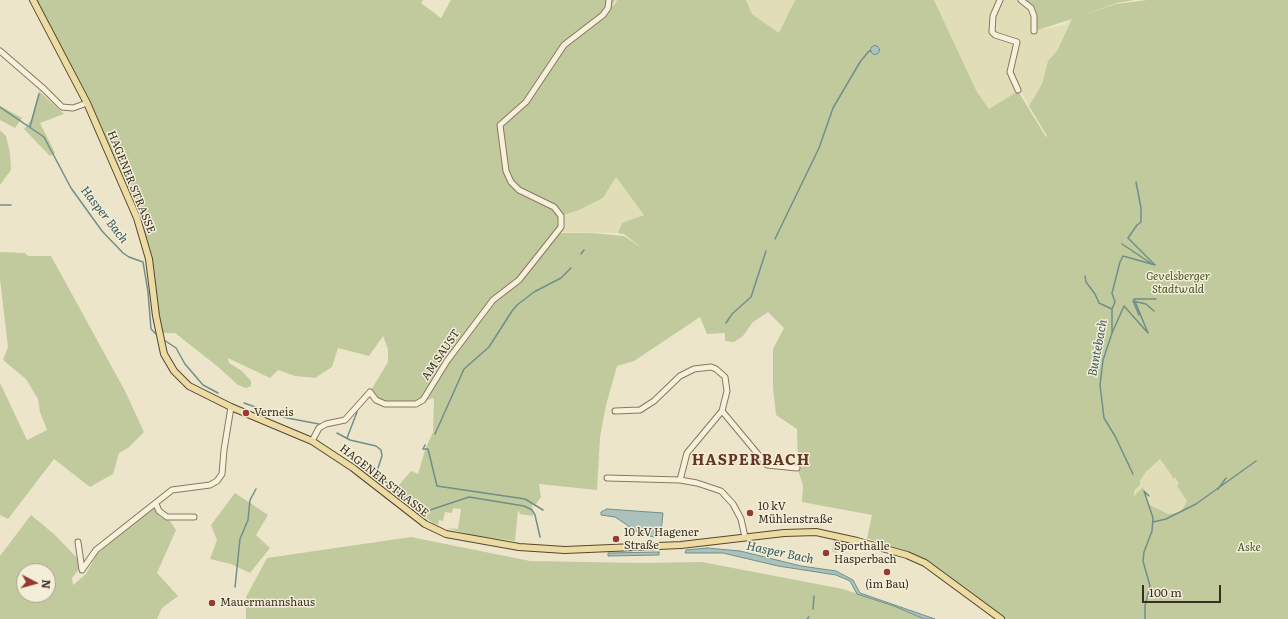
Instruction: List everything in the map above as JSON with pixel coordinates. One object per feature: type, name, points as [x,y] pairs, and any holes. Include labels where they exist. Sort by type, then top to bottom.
[{"type":"main road","name":"HAGENER STRASSE","points":[[33,0],[87,103],[137,218],[145,243],[154,288],[162,346],[168,362],[189,386],[231,407],[312,441],[353,468],[425,524],[454,536],[519,547],[565,550],[671,546],[745,537],[816,532],[850,539],[904,554],[925,563],[1001,619]]},
{"type":"street","name":"AM SAUST","points":[[312,441],[319,428],[326,424],[345,420],[370,392],[376,400],[385,404],[416,404],[423,400],[447,361],[493,300],[519,280],[561,227],[561,216],[554,207],[519,190],[512,182],[506,171],[500,125],[526,102],[561,48],[603,15],[608,8],[610,0]]},
{"type":"street","points":[[1000,0],[993,16],[992,32],[995,35],[1017,42],[1010,72],[1018,90]]},
{"type":"street","points":[[1021,0],[1031,8],[1034,16],[1034,31]]},
{"type":"street","points":[[0,51],[44,89],[62,107],[73,108],[87,103]]},
{"type":"street","points":[[615,411],[640,410],[654,401],[680,376],[694,369],[704,367],[716,369],[725,377],[727,391],[722,410],[687,454],[680,480]]},
{"type":"street","points":[[78,542],[82,570],[96,550],[172,490],[210,486],[217,481],[222,474],[225,440],[231,407]]},
{"type":"street","points":[[722,410],[767,465],[797,468]]},
{"type":"street","points":[[607,478],[680,480],[697,483],[721,491],[733,504],[741,519],[745,537]]},
{"type":"street","points":[[156,504],[159,511],[166,517],[194,517]]},
{"type":"shaded area","points":[[746,0],[795,0],[779,33],[752,14]]},
{"type":"shaded area","points":[[934,0],[1020,0],[1030,9],[1043,29],[1065,25],[1072,18],[1057,51],[1048,61],[1042,84],[1029,106],[1020,90],[989,109],[977,92]]},
{"type":"shaded area","points":[[616,177],[645,215],[622,223],[618,233],[557,232],[561,216],[579,210],[603,198]]},
{"type":"shaded area","points":[[1160,459],[1173,478],[1179,472],[1187,501],[1177,519],[1134,497],[1136,490],[1140,485],[1140,481],[1145,473]]},
{"type":"green space","points":[[33,0],[423,0],[421,3],[441,18],[451,0],[615,0],[613,4],[608,7],[559,53],[609,7],[614,5],[617,0],[746,0],[752,14],[779,33],[795,0],[934,0],[977,92],[989,109],[1018,91],[1046,137],[1047,136],[1029,106],[1042,84],[1048,61],[1057,51],[1072,19],[1034,31],[1034,16],[1022,0],[1134,0],[1117,3],[1079,16],[1116,4],[1147,0],[1288,0],[1288,619],[1005,619],[926,561],[867,538],[872,515],[802,502],[803,486],[798,470],[797,429],[776,415],[773,388],[773,349],[784,328],[768,312],[753,322],[743,336],[734,342],[725,341],[725,333],[707,334],[700,317],[634,361],[617,366],[606,405],[600,437],[597,490],[539,484],[541,497],[536,504],[532,505],[533,516],[520,514],[518,510],[515,541],[472,535],[447,528],[458,529],[461,509],[453,508],[452,513],[445,512],[443,521],[439,520],[438,525],[433,523],[392,493],[411,471],[418,474],[425,450],[433,432],[434,401],[433,398],[419,403],[385,404],[370,392],[388,362],[388,349],[383,336],[369,356],[338,348],[332,367],[315,378],[295,376],[278,370],[270,378],[228,358],[229,363],[242,371],[251,381],[251,386],[246,388],[238,385],[217,366],[175,333],[159,333],[145,243],[102,136]],"holes":[[[616,177],[644,215],[622,223],[618,233],[624,234],[642,248],[624,236],[590,233],[556,233],[520,280],[492,300],[519,279],[560,226],[559,212],[561,216],[579,210],[603,198]],[[1160,459],[1174,479],[1175,477],[1179,484],[1177,486],[1187,501],[1181,512],[1168,514],[1148,504],[1143,487],[1134,496],[1135,490],[1140,485],[1140,481],[1145,473]]]},
{"type":"green space","points":[[39,91],[64,114],[40,123],[55,153],[50,156],[24,129],[31,120]]},
{"type":"green space","points":[[0,106],[22,118],[15,128],[0,120]]},
{"type":"green space","points":[[0,130],[6,136],[10,153],[11,170],[0,185]]},
{"type":"green space","points":[[0,252],[25,253],[28,256],[51,256],[125,391],[144,432],[128,448],[119,453],[113,474],[90,487],[54,459],[8,519],[0,515],[0,383],[27,440],[47,430],[40,412],[38,399],[26,379],[3,360],[8,347],[0,279]]},
{"type":"green space","points":[[235,493],[268,515],[256,535],[270,548],[250,573],[231,564],[210,559],[217,540],[211,525]]},
{"type":"green space","points":[[155,507],[160,517],[170,521],[176,530],[157,573],[178,596],[162,608],[157,619],[0,619],[0,556],[31,515],[54,534],[83,564],[72,578],[73,585],[86,574],[97,554]]},
{"type":"green space","points":[[411,537],[530,561],[641,563],[702,562],[843,589],[894,606],[924,619],[246,619],[246,597],[267,558]]},
{"type":"green space","points":[[834,540],[842,542],[839,551],[837,550],[836,553],[832,551]]},
{"type":"water","points":[[875,45],[880,50],[875,55],[870,50]]},
{"type":"water","points":[[607,509],[663,513],[661,532],[658,536],[653,537],[636,531],[615,517],[601,515],[601,512]]},
{"type":"water","points":[[707,548],[740,551],[801,566],[836,571],[853,580],[860,593],[935,619],[924,619],[894,606],[857,594],[850,581],[836,575],[778,566],[723,553],[685,553],[686,550]]},
{"type":"water","points":[[659,552],[659,555],[608,556],[608,553]]},
{"type":"waterway","points":[[775,239],[819,148],[833,108],[860,62],[869,51],[871,51]]},
{"type":"waterway","points":[[30,127],[39,94]]},
{"type":"waterway","name":"Hasper Bach","points":[[0,107],[44,137],[71,188],[102,231],[123,253],[143,262],[148,292],[151,329],[159,337]]},
{"type":"waterway","name":"Buntebach","points":[[1133,474],[1115,436],[1104,418],[1100,385],[1103,360],[1112,333],[1112,309],[1115,302],[1112,293],[1120,262],[1123,256],[1155,265],[1128,238],[1137,225],[1141,222],[1141,208],[1136,182]]},
{"type":"waterway","points":[[0,205],[11,205]]},
{"type":"waterway","points":[[1122,244],[1152,264]]},
{"type":"waterway","points":[[581,254],[584,250]]},
{"type":"waterway","points":[[726,323],[732,314],[751,297],[766,251]]},
{"type":"waterway","points":[[435,434],[464,369],[489,347],[517,305],[534,292],[561,278],[571,268]]},
{"type":"waterway","points":[[1085,276],[1086,282],[1095,294],[1099,303],[1112,309]]},
{"type":"waterway","points":[[1112,333],[1124,306],[1148,333],[1134,299],[1156,299]]},
{"type":"waterway","points":[[1139,315],[1133,301],[1146,304],[1154,311]]},
{"type":"waterway","name":"Hasper Bach","points":[[164,340],[176,348],[185,364],[203,385],[218,393]]},
{"type":"waterway","name":"Hasper Bach","points":[[244,403],[287,418],[319,424]]},
{"type":"waterway","points":[[347,438],[357,412]]},
{"type":"waterway","name":"Hasper Bach","points":[[337,433],[350,440],[376,446],[381,450],[382,456],[376,474],[419,509],[430,510],[469,497],[524,506],[532,510],[535,515],[540,537]]},
{"type":"waterway","points":[[425,445],[423,449],[428,449],[437,486],[525,499],[543,510]]},
{"type":"waterway","points":[[1153,522],[1166,519],[1196,504],[1256,461]]},
{"type":"waterway","points":[[1218,489],[1226,478]]},
{"type":"waterway","points":[[235,587],[240,539],[248,520],[250,500],[256,489]]},
{"type":"waterway","name":"Buntebach","points":[[1144,491],[1153,518],[1152,531],[1144,552],[1143,561],[1150,586],[1145,606],[1145,619]]},
{"type":"waterway","name":"Buntebach","points":[[1144,491],[1149,496]]},
{"type":"waterway","points":[[813,609],[814,596]]},
{"type":"place","name":"Verneis","points":[[246,413]]},
{"type":"place","name":"10 kV Mühlenstraße","points":[[750,513]]},
{"type":"place","name":"10 kV Hagener Straße","points":[[616,539]]},
{"type":"place","name":"Sporthalle Hasperbach","points":[[826,553]]},
{"type":"place","name":"(im Bau)","points":[[887,572]]},
{"type":"place","name":"Mauermannshaus","points":[[212,603]]},
{"type":"district","name":"HASPERBACH","points":[[751,461]]},
{"type":"park label","name":"Gevelsberger Stadtwald","points":[[1178,283]]},
{"type":"park label","name":"Aske","points":[[1249,548]]}]
